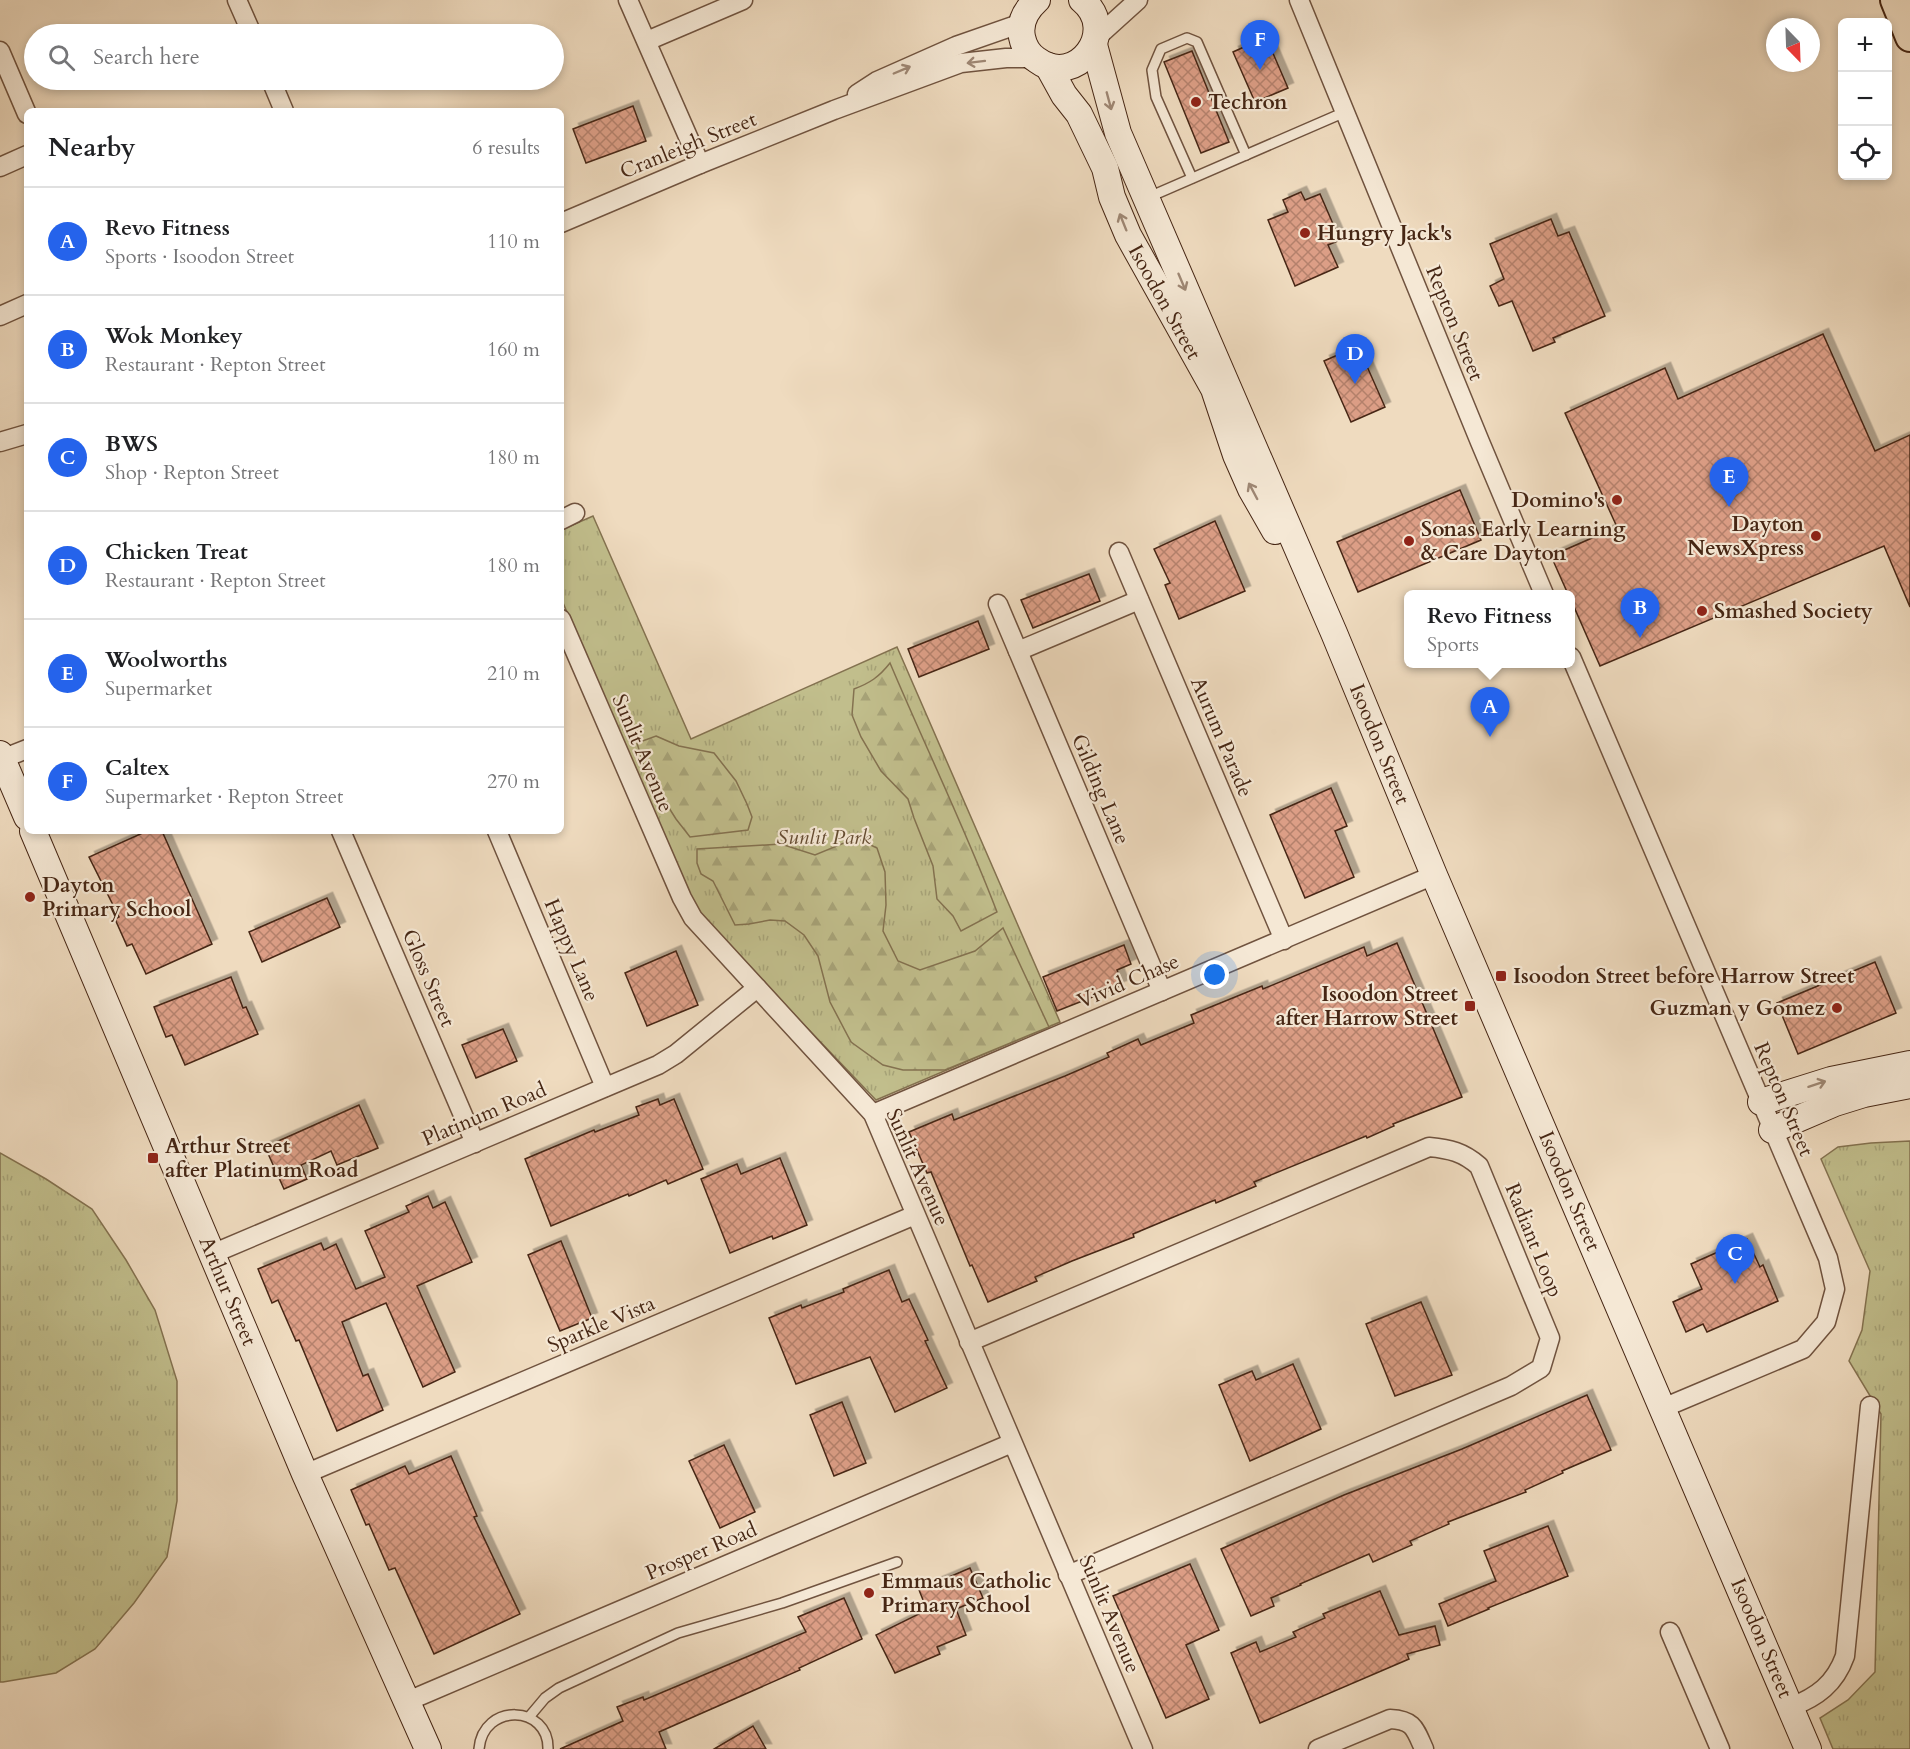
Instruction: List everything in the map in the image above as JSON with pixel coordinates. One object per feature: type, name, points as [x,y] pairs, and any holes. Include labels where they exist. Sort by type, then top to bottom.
[{"type":"main road","points":[[1895,0],[1910,37]]},
{"type":"street","points":[[237,0],[248,24]]},
{"type":"street","points":[[628,0],[699,164]]},
{"type":"street","points":[[647,41],[743,0]]},
{"type":"street","name":"Isoodon Street","points":[[1082,0],[1092,12],[1096,22],[1095,41],[1118,134],[1334,633],[1434,876],[1808,1749]]},
{"type":"street","points":[[1041,62],[1063,68],[1084,58],[1095,41],[1138,0]]},
{"type":"street","name":"Repton Street","points":[[1299,0],[1479,442],[1542,590]]},
{"type":"street","name":"Isoodon Street","points":[[1027,9],[1024,43],[1041,62],[1079,114],[1105,168],[1112,197],[1128,235],[1214,389],[1236,455],[1251,489],[1334,633]]},
{"type":"street","name":"Cranleigh Street","points":[[834,110],[877,81],[956,46],[1027,9]]},
{"type":"street","points":[[0,51],[24,108]]},
{"type":"street","name":"Cranleigh Street","points":[[564,222],[834,110],[961,63],[1006,58],[1041,62]]},
{"type":"street","points":[[275,90],[283,108]]},
{"type":"street","points":[[0,167],[24,157]]},
{"type":"street","points":[[0,316],[24,305]]},
{"type":"street","points":[[1,442],[24,435]]},
{"type":"street","name":"Aurum Parade","points":[[1119,552],[1284,940]]},
{"type":"street","points":[[1018,651],[1139,600]]},
{"type":"street","name":"Gilding Lane","points":[[998,604],[1162,991]]},
{"type":"street","name":"Sunlit Avenue","points":[[564,626],[681,898],[693,918],[873,1114],[1143,1749]]},
{"type":"street","name":"Repton Street","points":[[1575,666],[1828,1258],[1835,1289],[1826,1322],[1803,1349],[1663,1408]]},
{"type":"street","points":[[24,750],[1,757],[24,810]]},
{"type":"street","name":"Arthur Street","points":[[34,834],[305,1474],[428,1749]]},
{"type":"street","name":"Gloss Street","points":[[342,834],[475,1143]]},
{"type":"street","name":"Happy Lane","points":[[498,834],[606,1087]]},
{"type":"street","name":"Vivid Chase","points":[[873,1114],[1434,876]]},
{"type":"street","name":"Platinum Road","points":[[212,1254],[658,1065],[676,1054],[757,988]]},
{"type":"street","points":[[1761,1102],[1831,1080],[1910,1064]]},
{"type":"street","points":[[1772,1130],[1835,1103],[1864,1094],[1910,1085]]},
{"type":"street","name":"Radiant Loop","points":[[969,1342],[1429,1147],[1450,1149],[1468,1156],[1479,1166],[1550,1338],[1540,1368],[1511,1386],[1068,1575]]},
{"type":"street","name":"Sparkle Vista","points":[[305,1474],[915,1215]]},
{"type":"street","points":[[1791,1707],[1809,1700],[1825,1689],[1837,1674],[1845,1656],[1870,1406]]},
{"type":"street","name":"Prosper Road","points":[[408,1701],[1012,1443]]},
{"type":"street","points":[[1670,1632],[1720,1749]]},
{"type":"street","points":[[1318,1749],[1390,1719],[1402,1719],[1410,1723],[1424,1749]]},
{"type":"lane","points":[[1192,178],[1156,97],[1152,70],[1161,49],[1187,38],[1197,42],[1246,155]]},
{"type":"lane","points":[[1146,198],[1345,112]]},
{"type":"lane","points":[[529,1717],[545,1698],[559,1688],[678,1634],[782,1603],[897,1562]]},
{"type":"lane","points":[[479,1749],[481,1736],[487,1726],[506,1714],[529,1717],[538,1724],[545,1734],[548,1749]]},
{"type":"green space","name":"Sunlit Park","points":[[593,516],[691,739],[897,647],[1060,1022],[876,1100],[699,915],[632,766],[564,605],[564,529]]},
{"type":"green space","points":[[890,663],[972,849],[997,912],[961,931],[953,916],[937,899],[933,866],[908,799],[881,771],[861,737],[852,715],[854,689],[874,679]]},
{"type":"green space","points":[[656,736],[679,746],[714,753],[736,781],[747,804],[752,817],[748,830],[690,837],[645,770],[637,743]]},
{"type":"green space","points":[[856,838],[877,848],[885,872],[886,905],[883,931],[898,961],[920,970],[975,951],[1003,928],[1049,1027],[945,1070],[903,1070],[883,1065],[851,1042],[830,1002],[818,956],[804,935],[785,921],[770,920],[735,925],[713,881],[701,874],[697,863],[697,849],[781,844],[815,855]]},
{"type":"green space","points":[[1910,1141],[1910,1749],[1833,1749],[1820,1718],[1848,1700],[1875,1672],[1881,1414],[1849,1361],[1862,1330],[1870,1271],[1821,1159],[1838,1147]]},
{"type":"green space","points":[[0,1153],[92,1209],[126,1260],[155,1310],[177,1381],[177,1501],[167,1557],[134,1603],[95,1649],[56,1673],[3,1682],[0,1682]]},
{"type":"building","points":[[1266,37],[1288,88],[1255,102],[1233,52]]},
{"type":"building","name":"Techron","points":[[1192,51],[1229,142],[1201,153],[1164,62]]},
{"type":"building","points":[[633,106],[646,141],[586,163],[573,129]]},
{"type":"building","name":"Hungry Jack's","points":[[1301,192],[1305,200],[1320,194],[1340,240],[1328,245],[1338,267],[1295,286],[1268,220],[1288,212],[1283,200]]},
{"type":"building","points":[[1551,219],[1558,236],[1569,232],[1605,316],[1553,338],[1555,342],[1533,351],[1512,301],[1499,306],[1490,286],[1504,279],[1490,244]]},
{"type":"building","points":[[1823,334],[1875,451],[1910,435],[1910,607],[1884,546],[1600,666],[1575,609],[1575,590],[1566,590],[1551,556],[1617,527],[1565,413],[1665,368],[1678,399]]},
{"type":"building","points":[[1358,346],[1385,407],[1351,422],[1324,361]]},
{"type":"building","name":"Sonas Early Learning & Care Dayton","points":[[1460,490],[1481,540],[1358,592],[1337,542]]},
{"type":"building","points":[[1215,521],[1245,591],[1179,619],[1165,585],[1170,583],[1154,549]]},
{"type":"building","points":[[1089,574],[1100,601],[1033,628],[1021,600]]},
{"type":"building","points":[[978,621],[989,649],[919,677],[908,649]]},
{"type":"building","points":[[1331,788],[1347,826],[1335,831],[1354,877],[1305,898],[1270,815]]},
{"type":"building","points":[[140,834],[163,834],[212,944],[146,974],[132,944],[127,946],[115,919],[119,917],[89,857]]},
{"type":"building","points":[[327,898],[340,927],[262,962],[249,932]]},
{"type":"building","points":[[1397,943],[1462,1097],[1393,1124],[1394,1126],[1367,1138],[1366,1136],[1254,1182],[1256,1186],[1216,1203],[1215,1200],[1133,1234],[1134,1237],[1035,1277],[1037,1281],[988,1302],[972,1265],[970,1266],[931,1172],[927,1173],[909,1132],[952,1114],[954,1120],[1065,1076],[1109,1057],[1107,1053],[1138,1039],[1141,1045],[1194,1023],[1191,1015],[1262,986],[1263,989],[1364,947],[1367,956]]},
{"type":"building","points":[[1124,945],[1131,964],[1117,970],[1123,985],[1057,1011],[1043,977]]},
{"type":"building","points":[[676,951],[698,1005],[647,1026],[625,973]]},
{"type":"building","name":"Guzman y Gomez","points":[[1875,962],[1896,1013],[1798,1054],[1777,1003]]},
{"type":"building","points":[[231,977],[243,1008],[246,1007],[258,1034],[185,1065],[172,1035],[166,1037],[154,1007]]},
{"type":"building","points":[[503,1029],[517,1061],[476,1078],[462,1045]]},
{"type":"building","points":[[658,1099],[660,1105],[674,1099],[703,1169],[668,1184],[666,1180],[629,1196],[628,1194],[551,1226],[525,1159],[594,1130],[595,1132],[639,1115],[636,1107]]},
{"type":"building","points":[[359,1105],[378,1148],[337,1165],[331,1151],[301,1165],[307,1179],[284,1189],[265,1147]]},
{"type":"building","points":[[780,1158],[807,1225],[730,1253],[701,1179],[737,1164],[741,1174]]},
{"type":"building","points":[[428,1196],[433,1208],[445,1202],[472,1262],[417,1286],[455,1372],[423,1387],[386,1303],[342,1322],[363,1376],[368,1374],[383,1410],[337,1431],[299,1340],[296,1341],[278,1300],[272,1303],[258,1269],[321,1243],[324,1250],[336,1244],[356,1289],[385,1277],[365,1231],[409,1212],[406,1206]]},
{"type":"building","points":[[1747,1239],[1760,1267],[1763,1265],[1778,1301],[1707,1332],[1703,1324],[1686,1332],[1673,1302],[1702,1289],[1691,1264]]},
{"type":"building","points":[[561,1241],[592,1318],[560,1331],[528,1255]]},
{"type":"building","points":[[889,1270],[902,1302],[909,1299],[947,1388],[895,1412],[870,1357],[796,1384],[769,1318],[801,1305],[802,1308],[844,1292],[843,1289]]},
{"type":"building","points":[[1421,1302],[1452,1375],[1395,1396],[1366,1324]]},
{"type":"building","points":[[1293,1364],[1321,1429],[1250,1461],[1219,1385],[1252,1371],[1256,1380]]},
{"type":"building","points":[[1587,1395],[1611,1450],[1562,1471],[1563,1473],[1525,1490],[1526,1492],[1448,1522],[1449,1524],[1410,1541],[1412,1545],[1373,1562],[1369,1554],[1300,1584],[1271,1598],[1274,1606],[1251,1616],[1221,1549],[1344,1495],[1462,1449]]},
{"type":"building","points":[[842,1402],[866,1463],[834,1476],[810,1415]]},
{"type":"building","points":[[724,1445],[755,1512],[720,1528],[689,1461]]},
{"type":"building","points":[[451,1456],[477,1516],[474,1517],[520,1614],[434,1654],[395,1568],[389,1570],[351,1490],[405,1466],[409,1474]]},
{"type":"building","points":[[1548,1526],[1568,1576],[1448,1626],[1439,1604],[1496,1581],[1484,1551]]},
{"type":"building","points":[[1190,1564],[1219,1630],[1186,1645],[1209,1699],[1166,1718],[1113,1596]]},
{"type":"building","points":[[970,1568],[983,1598],[956,1609],[966,1635],[937,1647],[940,1654],[895,1673],[876,1635],[927,1610],[919,1590]]},
{"type":"building","points":[[1380,1591],[1399,1635],[1435,1626],[1440,1645],[1407,1654],[1409,1659],[1260,1723],[1231,1653],[1256,1642],[1260,1652],[1296,1637],[1293,1632],[1325,1618],[1323,1614]]},
{"type":"building","points":[[844,1598],[862,1639],[799,1668],[800,1670],[659,1732],[666,1749],[560,1749],[623,1721],[617,1707],[643,1697],[644,1700],[806,1632],[798,1617]]},
{"type":"building","points":[[753,1726],[766,1749],[714,1749]]},
{"type":"place","name":"Caltex","points":[[1260,70]]},
{"type":"place","name":"Techron","points":[[1196,102]]},
{"type":"place","name":"Hungry Jack's","points":[[1305,233]]},
{"type":"place","name":"Chicken Treat","points":[[1355,384]]},
{"type":"place","name":"Domino's","points":[[1617,500]]},
{"type":"place","name":"Woolworths","points":[[1729,507]]},
{"type":"place","name":"Dayton NewsXpress","points":[[1816,536]]},
{"type":"place","name":"Sonas Early Learning & Care Dayton","points":[[1409,541]]},
{"type":"place","name":"Smashed Society","points":[[1702,611]]},
{"type":"place","name":"Wok Monkey","points":[[1640,638]]},
{"type":"place","name":"Revo Fitness","points":[[1490,737]]},
{"type":"place","name":"Dayton Primary School","points":[[30,897]]},
{"type":"place","name":"Isoodon Street before Harrow Street","points":[[1501,976]]},
{"type":"place","name":"Isoodon Street after Harrow Street","points":[[1470,1006]]},
{"type":"place","name":"Guzman y Gomez","points":[[1837,1008]]},
{"type":"place","name":"Arthur Street after Platinum Road","points":[[153,1158]]},
{"type":"place","name":"BWS","points":[[1735,1284]]},
{"type":"place","name":"Emmaus Catholic Primary School","points":[[869,1593]]}]
